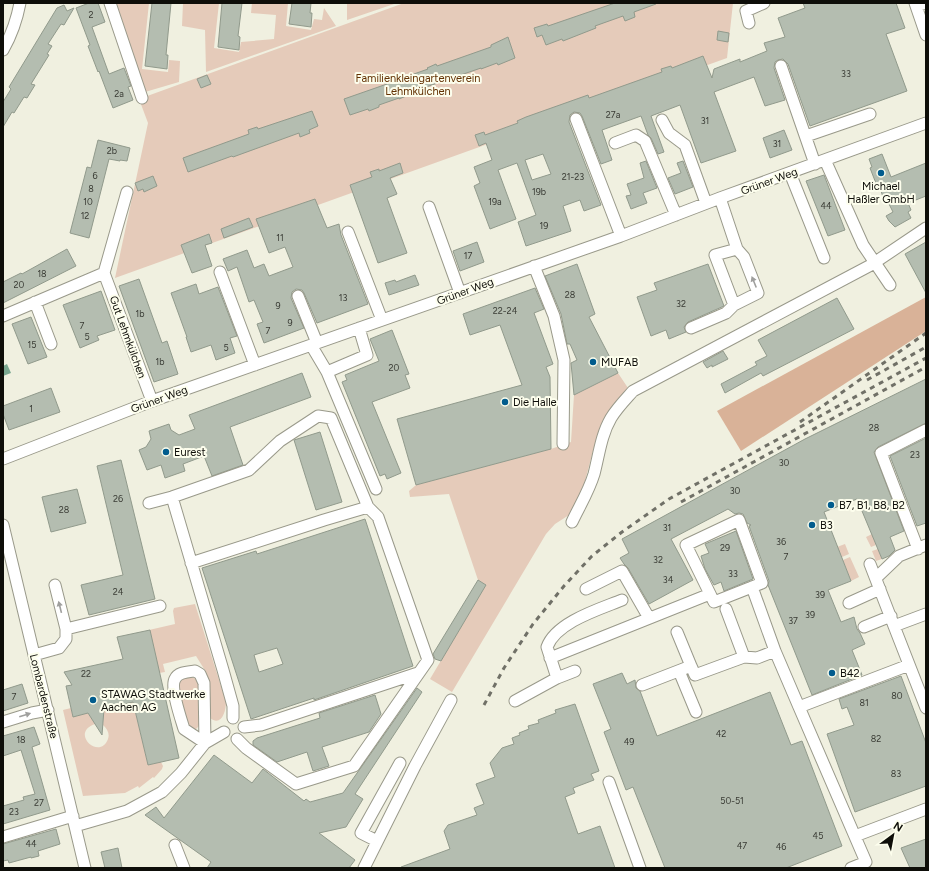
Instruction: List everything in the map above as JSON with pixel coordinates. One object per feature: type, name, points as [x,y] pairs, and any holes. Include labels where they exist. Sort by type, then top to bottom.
[{"type":"street","points":[[3,50],[14,25],[20,3]]},
{"type":"street","points":[[110,3],[142,98]]},
{"type":"street","points":[[749,23],[746,11],[764,3]]},
{"type":"street","points":[[919,4],[925,30]]},
{"type":"street","points":[[781,66],[806,136],[863,245],[890,285]]},
{"type":"street","points":[[806,136],[870,114]]},
{"type":"street","points":[[576,119],[621,236]]},
{"type":"street","points":[[662,120],[669,133],[684,145],[706,203]]},
{"type":"street","name":"Grüner Weg","points":[[3,459],[152,401],[621,236],[706,203],[926,123]]},
{"type":"street","points":[[615,143],[636,135],[645,141],[676,215]]},
{"type":"street","points":[[790,173],[824,258]]},
{"type":"street","points":[[3,316],[104,274],[127,192]]},
{"type":"street","points":[[691,328],[726,313],[734,305],[758,293],[744,257],[737,249],[720,198]]},
{"type":"street","points":[[429,207],[460,293]]},
{"type":"street","points":[[572,522],[593,475],[600,445],[611,418],[633,392],[875,262],[926,228]]},
{"type":"street","points":[[348,232],[382,320]]},
{"type":"street","points":[[734,305],[715,255],[737,249]]},
{"type":"street","points":[[534,266],[554,316],[564,360],[563,444]]},
{"type":"street","points":[[220,272],[255,365]]},
{"type":"street","name":"Gut Lehmkülchen","points":[[104,274],[152,401]]},
{"type":"street","points":[[298,296],[314,344],[376,490]]},
{"type":"street","points":[[35,302],[51,344]]},
{"type":"street","points":[[327,372],[367,355],[359,328]]},
{"type":"street","points":[[150,503],[250,470],[280,441],[318,416],[331,418],[368,507],[378,517],[428,660],[418,672],[354,766],[296,784],[246,748],[237,738]]},
{"type":"street","points":[[876,578],[899,556],[922,547],[881,453],[926,430]]},
{"type":"street","points":[[172,497],[231,699],[233,718]]},
{"type":"street","points":[[191,564],[368,507]]},
{"type":"street","points":[[739,520],[762,583],[752,587],[714,602],[686,545],[739,520]]},
{"type":"street","name":"Lombardenstraße","points":[[3,525],[85,868]]},
{"type":"street","points":[[870,564],[925,705]]},
{"type":"street","points":[[586,589],[622,571],[649,618]]},
{"type":"street","points":[[34,655],[59,648],[66,639],[66,629],[55,585]]},
{"type":"street","points":[[752,587],[775,651],[867,865],[851,868]]},
{"type":"street","points":[[849,603],[880,588]]},
{"type":"street","points":[[550,658],[710,594]]},
{"type":"street","points":[[557,678],[547,645],[562,628],[581,616],[622,600]]},
{"type":"street","points":[[66,629],[160,606]]},
{"type":"street","points":[[726,609],[744,657]]},
{"type":"street","points":[[864,627],[926,614]]},
{"type":"street","points":[[677,632],[695,674],[744,657],[757,658],[775,651]]},
{"type":"street","points":[[799,707],[909,665]]},
{"type":"street","points":[[642,685],[691,666]]},
{"type":"street","points":[[195,671],[200,674],[204,683],[205,743],[184,729],[173,685],[175,678],[181,673],[195,671]]},
{"type":"street","points":[[515,701],[557,678],[574,671]]},
{"type":"street","points":[[679,671],[696,712]]},
{"type":"street","points":[[244,727],[262,725],[418,672]]},
{"type":"street","points":[[364,868],[415,766],[451,700]]},
{"type":"street","points":[[3,722],[32,713],[48,710]]},
{"type":"street","points":[[302,712],[319,714]]},
{"type":"street","points":[[233,718],[239,719],[244,727],[243,733],[237,738],[230,739],[223,729],[225,722],[233,718]]},
{"type":"street","points":[[3,837],[127,811],[162,792],[181,773],[205,743],[224,732]]},
{"type":"street","points":[[377,841],[361,833],[400,763]]},
{"type":"street","points":[[609,782],[640,868]]},
{"type":"street","points":[[855,836],[926,809]]},
{"type":"street","points":[[175,845],[184,868]]},
{"type":"green space","points":[[113,3],[149,3],[142,69],[168,72],[169,60],[180,61],[179,82],[145,92]]},
{"type":"green space","points":[[183,3],[219,3],[214,48],[239,52],[241,42],[274,39],[276,15],[251,13],[252,3],[288,3],[286,26],[311,30],[314,19],[322,20],[324,8],[336,26],[206,72],[205,30],[182,26]]},
{"type":"green space","points":[[347,3],[397,3],[347,20]]},
{"type":"green space","name":"Familienkleingartenverein Lehmkülchen","points":[[404,3],[733,3],[727,58],[115,278],[148,123],[139,99]]},
{"type":"green space","points":[[618,373],[630,391],[601,428],[596,440],[582,492],[569,515],[555,524],[546,534],[452,692],[430,679],[486,585],[478,580],[449,494],[410,497],[409,491],[416,485],[551,449],[571,442],[574,395]]},
{"type":"green space","points":[[872,534],[876,545],[871,547],[866,537]]},
{"type":"green space","points":[[845,544],[849,554],[842,557],[837,547]]},
{"type":"green space","points":[[878,549],[882,559],[876,561],[872,551]]},
{"type":"green space","points":[[850,557],[859,577],[851,581],[843,560]]},
{"type":"green space","points":[[195,604],[226,702],[224,714],[220,720],[217,721],[210,718],[209,685],[206,672],[196,656],[163,664],[165,672],[159,673],[149,630],[175,624],[174,608]]},
{"type":"green space","points":[[190,676],[198,680],[200,684],[201,724],[196,729],[191,730],[187,727],[178,689],[181,680]]},
{"type":"green space","points":[[131,694],[148,765],[161,762],[163,766],[162,769],[154,778],[153,777],[139,788],[138,786],[125,793],[83,796],[63,710],[71,708],[73,717],[88,713],[95,724],[88,728],[85,733],[86,739],[89,743],[99,747],[104,745],[109,737],[108,731],[103,725],[104,709],[119,706],[117,697]]},
{"type":"shaded area","points":[[926,297],[926,331],[741,451],[717,411]]},
{"type":"shaded area","points":[[7,364],[11,373],[3,376],[3,366]]},
{"type":"building","points":[[89,3],[98,3],[105,22],[92,27],[109,74],[124,68],[131,86],[128,87],[133,100],[113,108],[88,46],[90,45],[76,8]]},
{"type":"building","points":[[152,3],[171,3],[166,55],[168,55],[167,69],[145,66]]},
{"type":"building","points":[[222,3],[242,3],[238,36],[240,37],[239,50],[218,47]]},
{"type":"building","points":[[292,3],[311,3],[311,27],[289,24]]},
{"type":"building","points":[[615,3],[656,4],[634,12],[635,17],[625,21],[623,16],[595,26],[596,28],[563,41],[562,39],[546,45],[542,35],[537,37],[534,28],[547,24],[548,26]]},
{"type":"building","points":[[803,3],[896,3],[905,28],[886,34],[907,91],[810,126],[788,64],[783,59],[778,60],[775,62],[774,68],[785,100],[765,106],[754,77],[714,92],[736,151],[701,163],[680,105],[651,116],[664,152],[658,154],[651,138],[648,135],[641,116],[602,130],[612,160],[601,164],[582,116],[580,113],[574,112],[570,115],[569,122],[601,205],[584,211],[580,200],[563,206],[571,231],[526,246],[518,222],[536,215],[517,163],[498,170],[516,219],[490,229],[474,186],[480,183],[474,167],[492,160],[486,143],[479,146],[475,135],[484,132],[485,135],[518,123],[517,121],[526,117],[588,95],[589,98],[662,72],[661,69],[671,66],[672,68],[703,56],[712,78],[714,69],[740,59],[740,62],[767,51],[764,43],[785,37],[778,18],[805,8]],"holes":[[[543,154],[551,174],[532,180],[525,160]]]},
{"type":"building","points":[[64,5],[67,11],[74,8],[64,25],[61,24],[48,44],[52,46],[47,54],[49,55],[31,84],[35,85],[27,98],[24,97],[14,113],[12,112],[3,127],[3,102],[11,89],[9,87],[57,8]]},
{"type":"building","points":[[718,31],[729,33],[728,42],[717,40]]},
{"type":"building","points":[[508,37],[515,58],[498,65],[497,63],[423,88],[399,99],[379,105],[379,107],[369,111],[368,109],[350,115],[344,99],[387,84],[386,82],[396,78],[397,80],[428,69],[427,68],[436,64],[437,66],[491,47],[491,45]]},
{"type":"building","points":[[207,75],[211,84],[201,88],[197,79]]},
{"type":"building","points":[[312,111],[318,126],[309,130],[310,133],[300,137],[299,133],[188,172],[183,158],[249,134],[248,130],[257,127],[258,129]]},
{"type":"building","points":[[784,130],[792,150],[770,158],[763,138]]},
{"type":"building","points":[[98,140],[130,148],[127,161],[109,159],[89,238],[70,233],[87,167],[91,168]]},
{"type":"building","points":[[882,154],[891,177],[926,163],[926,196],[908,203],[911,210],[908,212],[911,218],[895,227],[886,216],[893,212],[885,196],[883,197],[879,185],[877,186],[870,168],[872,167],[869,159]]},
{"type":"building","points":[[646,161],[657,188],[643,193],[647,203],[631,209],[626,196],[631,195],[627,184],[644,178],[640,163]]},
{"type":"building","points":[[683,161],[693,187],[675,194],[668,178],[681,173],[677,163]]},
{"type":"building","points":[[400,163],[403,173],[390,178],[397,194],[387,198],[407,253],[378,263],[350,185],[372,177],[370,172],[379,169],[379,171]]},
{"type":"building","points":[[824,175],[845,230],[828,236],[806,181]]},
{"type":"building","points":[[153,176],[157,186],[144,192],[143,189],[138,191],[135,183]]},
{"type":"building","points":[[315,199],[327,228],[339,224],[341,235],[368,304],[317,323],[304,293],[302,290],[296,289],[292,292],[291,298],[304,328],[264,343],[257,324],[263,322],[254,300],[249,302],[237,267],[228,271],[223,259],[247,250],[254,268],[264,264],[269,276],[293,267],[285,247],[269,253],[256,219]]},
{"type":"building","points":[[249,218],[253,227],[224,238],[221,229]]},
{"type":"building","points":[[209,234],[212,243],[205,245],[212,266],[192,273],[181,245]]},
{"type":"building","points":[[477,242],[484,262],[460,271],[453,251]]},
{"type":"building","points":[[926,242],[926,293],[905,254]]},
{"type":"building","points":[[67,249],[76,266],[3,303],[3,282],[21,273],[22,274]]},
{"type":"building","points":[[577,264],[595,314],[589,317],[618,373],[574,395],[571,363],[577,360],[570,344],[567,344],[561,314],[545,276]]},
{"type":"building","points":[[708,264],[724,306],[688,322],[684,327],[686,332],[669,339],[666,330],[651,336],[637,297],[657,290],[654,283]]},
{"type":"building","points":[[415,275],[419,285],[389,295],[385,283],[395,280],[396,282]]},
{"type":"building","points":[[139,279],[162,343],[167,341],[178,374],[154,382],[119,286]]},
{"type":"building","points":[[196,284],[199,294],[218,287],[237,336],[230,338],[235,353],[216,360],[211,345],[191,352],[171,293]]},
{"type":"building","name":"Die Halle","points":[[535,288],[544,309],[534,313],[553,364],[546,367],[550,377],[551,449],[416,485],[397,419],[522,385],[500,325],[470,335],[463,314]]},
{"type":"building","points":[[101,291],[115,330],[97,336],[99,340],[80,348],[63,305]]},
{"type":"building","points":[[837,298],[854,329],[763,376],[761,373],[725,393],[721,384],[757,365],[755,362],[767,356],[758,340]]},
{"type":"building","points":[[31,317],[47,357],[28,364],[12,324]]},
{"type":"building","points":[[392,330],[409,374],[405,375],[410,388],[372,402],[401,473],[387,479],[385,474],[380,476],[342,382],[347,380],[345,375],[379,361],[370,339]]},
{"type":"building","points":[[723,351],[728,359],[707,368],[703,362]]},
{"type":"building","points":[[302,373],[311,397],[230,427],[243,465],[212,476],[204,456],[183,464],[185,471],[165,478],[161,465],[147,470],[139,450],[146,447],[151,439],[149,431],[169,424],[171,430],[179,435],[195,429],[189,415]]},
{"type":"building","points":[[926,379],[926,423],[878,447],[874,452],[904,531],[890,537],[895,550],[889,556],[882,559],[857,499],[824,512],[851,581],[828,590],[841,622],[854,617],[857,629],[865,644],[852,650],[862,675],[812,695],[768,585],[769,581],[749,526],[751,525],[747,523],[743,514],[735,514],[728,509],[671,539],[693,580],[649,604],[628,568],[620,558],[629,553],[622,539],[805,439]]},
{"type":"building","points":[[51,388],[60,412],[9,430],[3,414],[3,406]]},
{"type":"building","points":[[320,432],[342,502],[316,510],[294,440]]},
{"type":"building","points":[[926,438],[926,523],[917,526],[890,456]]},
{"type":"building","points":[[121,460],[155,599],[89,615],[81,585],[123,575],[97,466]]},
{"type":"building","points":[[77,489],[86,523],[51,532],[42,497]]},
{"type":"building","points":[[365,519],[413,666],[314,700],[314,698],[251,719],[202,568],[256,551],[257,554]],"holes":[[[277,648],[283,664],[259,672],[254,655]]]},
{"type":"building","points":[[736,531],[753,579],[724,591],[721,582],[714,585],[705,569],[701,556],[709,553],[705,544]]},
{"type":"building","points":[[478,580],[486,585],[441,661],[435,659],[433,654]]},
{"type":"building","name":"STAWAG Stadtwerke Aachen AG","points":[[150,630],[179,758],[148,765],[133,702],[104,709],[102,735],[88,713],[73,717],[66,686],[72,685],[64,672],[123,659],[117,637]]},
{"type":"building","points":[[622,673],[627,684],[635,680],[636,688],[640,691],[657,736],[770,692],[791,745],[802,741],[842,846],[786,868],[665,868],[633,787],[626,790],[604,732],[611,729],[593,684]]},
{"type":"building","points":[[901,676],[926,743],[926,786],[855,812],[827,734],[854,725],[847,707],[842,709],[839,699]]},
{"type":"building","points":[[22,684],[28,703],[3,711],[3,690]]},
{"type":"building","points":[[417,688],[422,692],[355,794],[363,799],[346,827],[319,833],[355,860],[349,868],[207,868],[211,862],[145,815],[156,807],[164,818],[214,755],[252,783],[263,769],[304,801],[306,799],[310,802],[343,793]]},
{"type":"building","points":[[375,695],[381,714],[369,732],[322,747],[329,766],[313,771],[307,752],[277,762],[253,745],[253,741],[257,738],[320,718],[319,713]]},
{"type":"building","points":[[575,704],[599,771],[591,774],[594,780],[573,788],[575,793],[565,797],[578,834],[600,826],[615,868],[401,867],[450,849],[444,831],[448,825],[477,815],[474,808],[484,804],[476,784],[495,777],[490,763],[502,748],[514,744],[512,738],[529,729],[528,726],[539,723],[538,720],[556,713],[555,710]]},
{"type":"building","points":[[34,727],[40,744],[32,747],[50,810],[3,824],[3,806],[24,800],[23,797],[35,794],[21,750],[3,756],[3,736]]},
{"type":"building","points":[[56,829],[60,844],[38,851],[39,856],[9,863],[8,860],[3,861],[3,844]]},
{"type":"building","points":[[926,839],[926,868],[910,868],[901,848]]},
{"type":"building","points":[[118,848],[122,868],[105,868],[101,852]]},
{"type":"railway","points":[[800,422],[926,333]]},
{"type":"railway","points":[[867,380],[926,347]]},
{"type":"railway","points":[[484,705],[504,668],[533,624],[564,586],[592,556],[622,532],[669,499],[926,358]]},
{"type":"railway","points":[[681,502],[926,367]]},
{"type":"place","name":"Michael Haßler GmbH","points":[[881,173]]},
{"type":"place","name":"MUFAB","points":[[593,362]]},
{"type":"place","name":"Die Halle","points":[[505,402]]},
{"type":"place","name":"Eurest","points":[[166,452]]},
{"type":"place","name":"B7, B1, B8, B2","points":[[831,505]]},
{"type":"place","name":"B3","points":[[812,525]]},
{"type":"place","name":"B42","points":[[832,673]]},
{"type":"place","name":"STAWAG Stadtwerke Aachen AG","points":[[93,700]]}]
